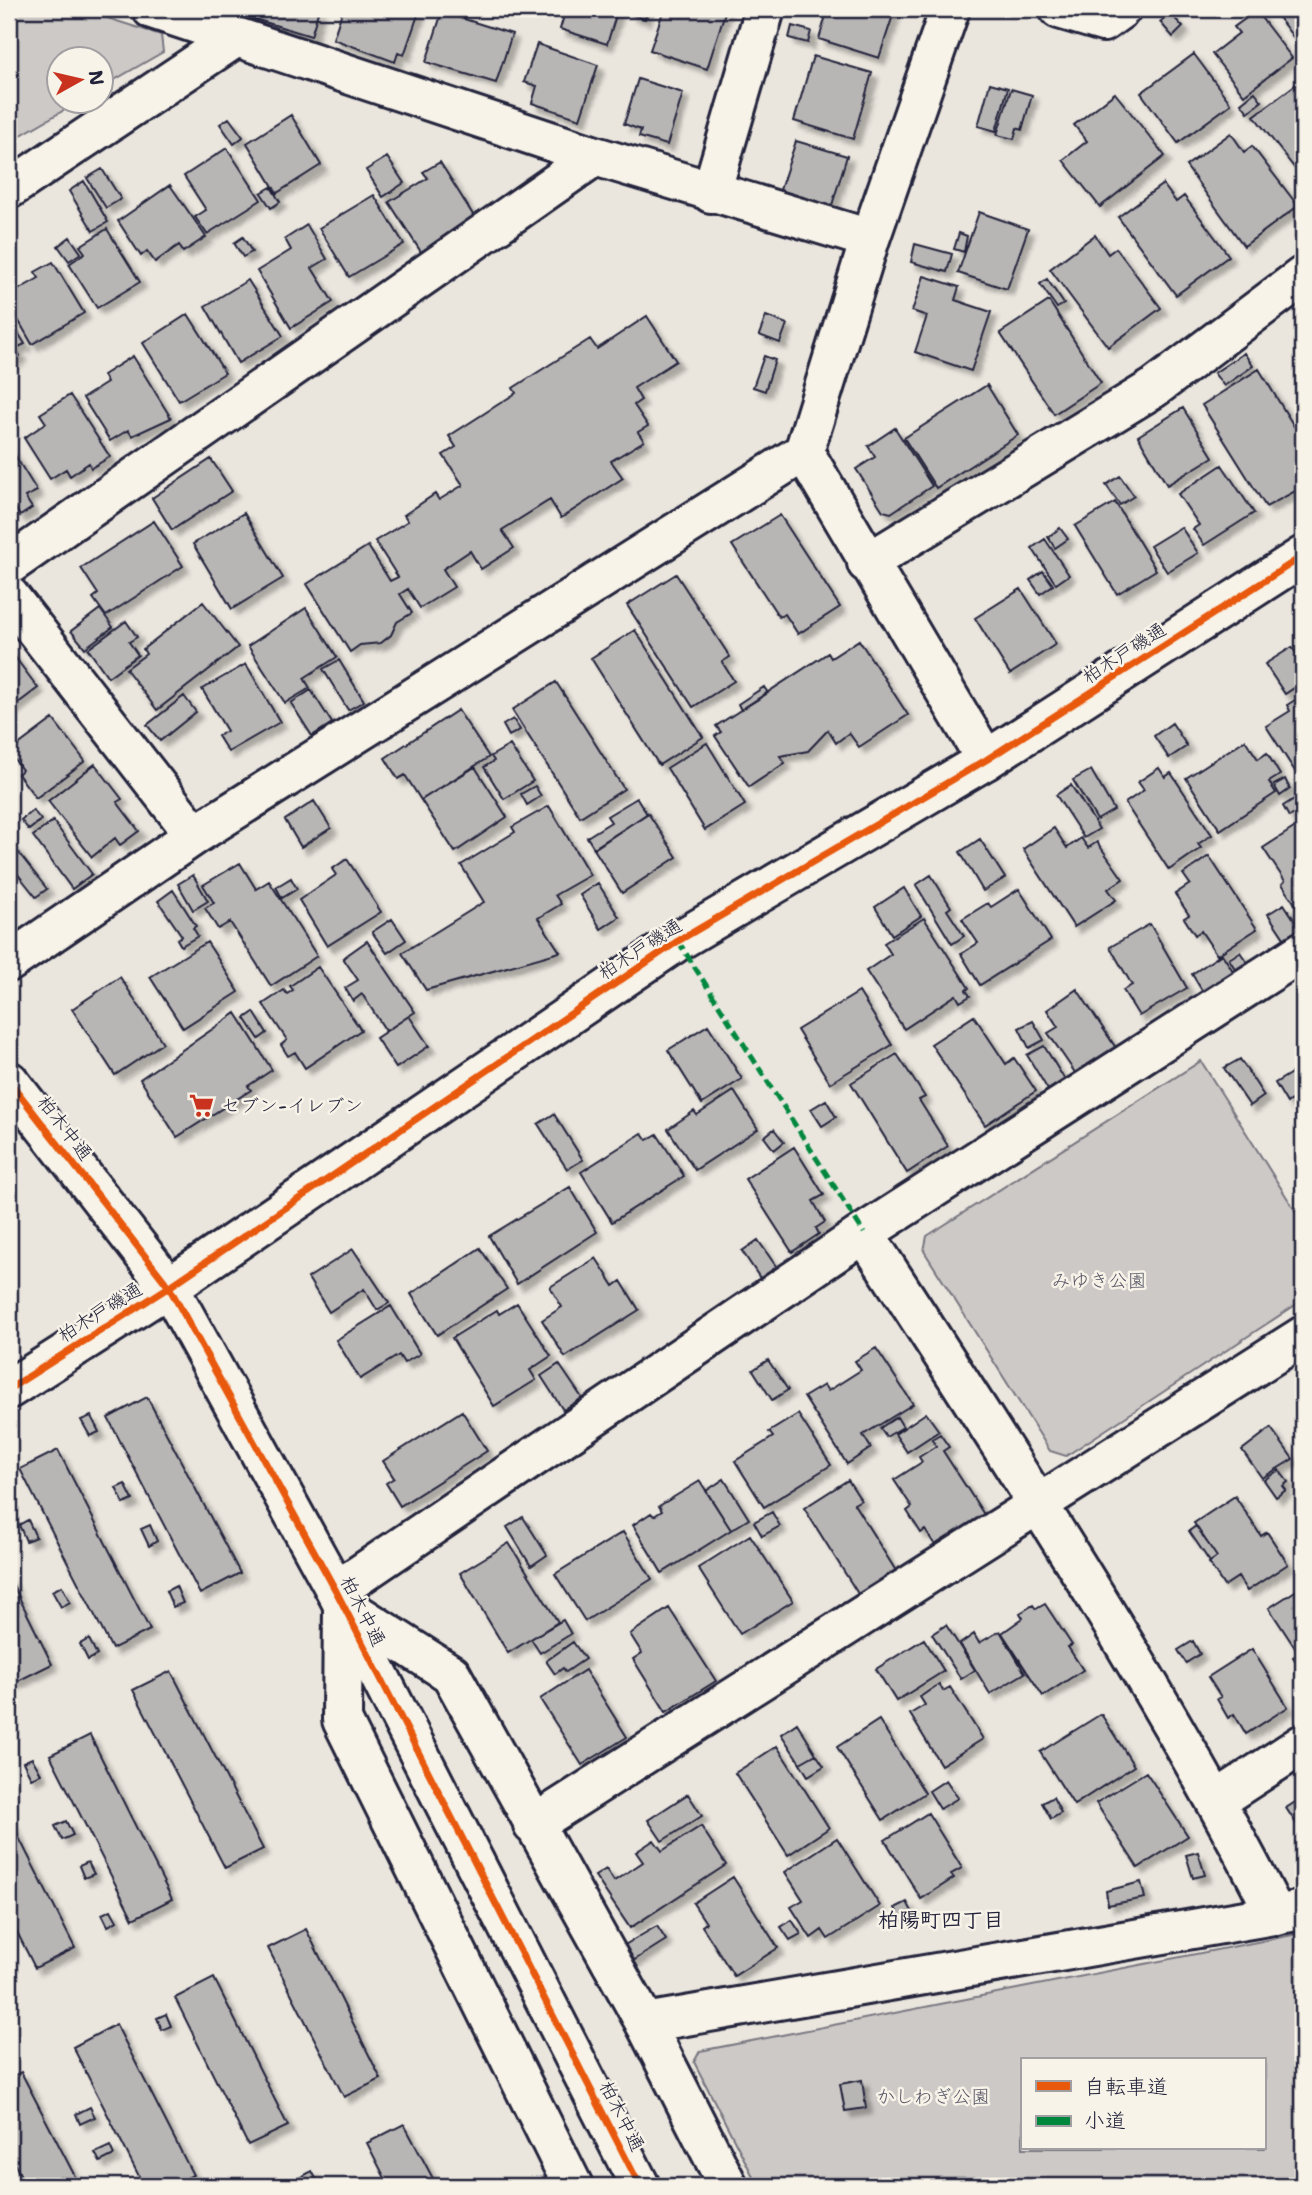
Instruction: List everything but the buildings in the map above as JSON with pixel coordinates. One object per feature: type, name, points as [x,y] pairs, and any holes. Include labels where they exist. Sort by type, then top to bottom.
[{"type":"street","points":[[152,9],[595,156],[870,239]]},
{"type":"street","points":[[712,193],[765,9]]},
{"type":"street","points":[[9,961],[195,835],[804,452],[870,239],[950,9]]},
{"type":"street","points":[[1059,9],[1103,22],[1121,9]]},
{"type":"street","points":[[9,189],[235,38]]},
{"type":"street","points":[[9,565],[595,156]]},
{"type":"street","points":[[867,563],[1154,388],[1303,276]]},
{"type":"street","points":[[804,452],[867,563],[986,760]]},
{"type":"street","name":"柏木戸磯通","points":[[9,1389],[169,1287],[678,941],[986,760],[1303,556]]},
{"type":"street","points":[[9,596],[195,835]]},
{"type":"street","points":[[339,1598],[864,1233],[1303,951]]},
{"type":"street","name":"柏木中通","points":[[9,1081],[169,1287],[339,1598],[418,1758],[640,2186]]},
{"type":"street","points":[[645,2022],[1289,1912],[1217,1800],[1039,1504],[864,1233]]},
{"type":"street","points":[[533,1825],[1303,1336]]},
{"type":"street","points":[[339,1598],[451,1674],[645,2022],[728,2186]]},
{"type":"street","points":[[339,1598],[342,1720],[573,2186]]},
{"type":"street","points":[[1217,1800],[1303,1744]]},
{"type":"green space","points":[[9,9],[79,9],[161,35],[163,52],[116,79],[116,46],[46,46],[46,116],[54,116],[9,142]]},
{"type":"green space","name":"みゆき公園","points":[[1201,1061],[1303,1223],[1303,1300],[1066,1456],[1050,1451],[924,1251],[927,1236]]},
{"type":"green space","name":"かしわぎ公園","points":[[1303,1933],[1303,2186],[758,2186],[694,2062],[700,2051]]},
{"type":"marked path","points":[[678,941],[864,1233]]},
{"type":"cycle path","points":[[9,1389],[169,1287],[678,941],[986,760],[1303,556]]},
{"type":"cycle path","points":[[9,1081],[169,1287],[336,1591],[640,2186]]},
{"type":"place","name":"セブン-イレブン","points":[[201,1105]]},
{"type":"district","name":"柏陽町四丁目","points":[[941,1920]]}]
